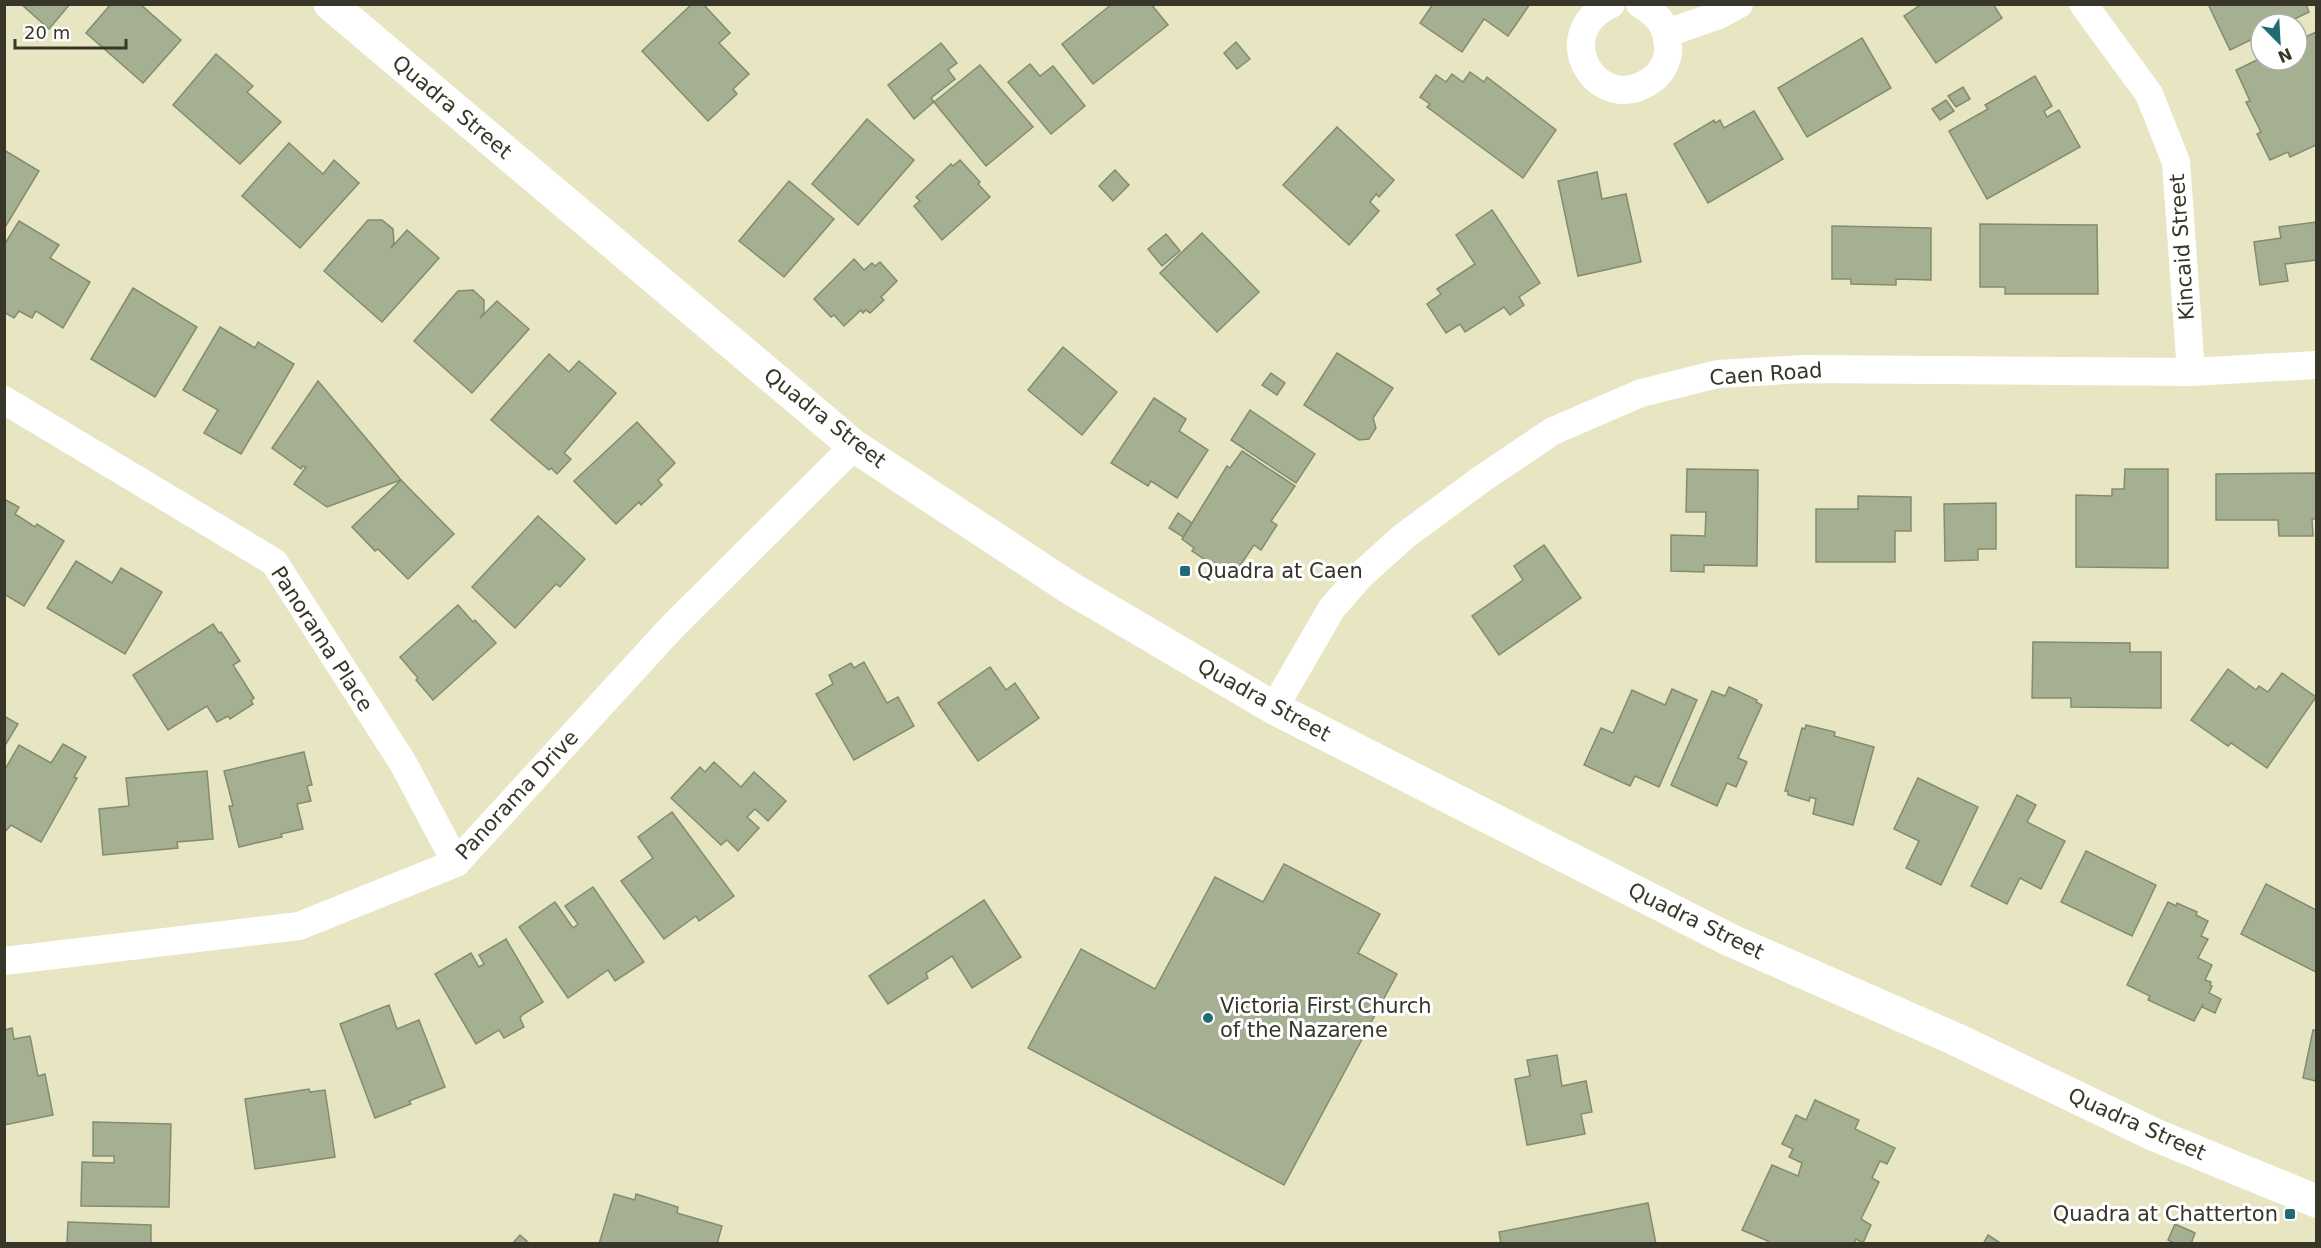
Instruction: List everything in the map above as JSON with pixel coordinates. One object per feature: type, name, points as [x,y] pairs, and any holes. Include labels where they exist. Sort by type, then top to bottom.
[{"type":"main road","name":"Quadra Street","points":[[330,4],[854,446],[1070,588],[1274,708],[1730,940],[1955,1039],[2156,1135],[2316,1201]]},
{"type":"street","points":[[1611,4],[1597,11],[1584,27],[1580,49],[1586,69],[1601,84],[1622,91],[1643,87],[1660,74],[1669,54],[1667,33],[1656,14],[1640,4]]},
{"type":"street","points":[[1667,33],[1719,15],[1739,4]]},
{"type":"street","name":"Kincaid Street","points":[[2083,4],[2149,94],[2176,162],[2191,372]]},
{"type":"street","name":"Caen Road","points":[[1274,708],[1332,608],[1361,575],[1403,537],[1483,478],[1553,432],[1641,393],[1718,374],[1804,369],[2191,372],[2316,365]]},
{"type":"street","name":"Panorama Place","points":[[4,400],[274,562],[403,763],[456,863]]},
{"type":"street","name":"Panorama Drive","points":[[4,961],[299,926],[456,863],[672,627],[854,446]]},
{"type":"building","points":[[21,4],[70,4],[49,29]]},
{"type":"building","points":[[111,4],[140,4],[181,40],[143,83],[86,33]]},
{"type":"building","points":[[692,4],[703,4],[730,33],[719,43],[749,74],[733,89],[737,94],[708,121],[642,51]]},
{"type":"building","points":[[1112,4],[1151,4],[1168,25],[1093,84],[1062,44]]},
{"type":"building","points":[[1433,4],[1530,4],[1508,36],[1484,19],[1462,52],[1420,23]]},
{"type":"building","points":[[1922,4],[1993,4],[2002,18],[1936,63],[1904,16]]},
{"type":"building","points":[[2208,4],[2306,4],[2309,12],[2249,12],[2249,41],[2230,50]]},
{"type":"building","points":[[2316,32],[2316,145],[2290,157],[2288,152],[2270,160],[2257,134],[2261,132],[2246,102],[2250,101],[2236,70],[2249,64],[2249,72],[2309,72],[2309,35]]},
{"type":"building","points":[[1862,38],[1891,88],[1807,137],[1778,88]]},
{"type":"building","points":[[1236,42],[1250,59],[1237,69],[1224,53]]},
{"type":"building","points":[[941,43],[957,63],[948,70],[955,79],[931,98],[934,102],[914,119],[888,85]]},
{"type":"building","points":[[216,54],[253,86],[247,92],[281,122],[240,164],[173,105]]},
{"type":"building","points":[[1030,64],[1040,76],[1053,66],[1085,106],[1051,134],[1008,82]]},
{"type":"building","points":[[980,65],[1033,127],[986,166],[934,102]]},
{"type":"building","points":[[1470,72],[1484,82],[1487,77],[1556,130],[1523,178],[1427,107],[1430,104],[1420,97],[1436,75],[1446,82],[1452,74],[1463,82]]},
{"type":"building","points":[[2035,76],[2052,106],[2044,111],[2047,117],[2059,110],[2080,147],[1987,199],[1949,131],[1988,109],[1985,105]]},
{"type":"building","points":[[1963,87],[1970,99],[1956,107],[1948,96]]},
{"type":"building","points":[[1946,100],[1954,111],[1940,120],[1932,109]]},
{"type":"building","points":[[1754,111],[1783,159],[1708,203],[1674,144],[1714,120],[1715,123],[1720,120],[1724,128]]},
{"type":"building","points":[[867,119],[914,160],[858,225],[812,184]]},
{"type":"building","points":[[1337,127],[1394,180],[1379,197],[1376,194],[1370,202],[1379,211],[1349,245],[1283,185]]},
{"type":"building","points":[[289,143],[323,174],[334,160],[359,183],[300,248],[242,196]]},
{"type":"building","points":[[4,150],[39,171],[4,229]]},
{"type":"building","points":[[960,160],[990,197],[942,240],[914,206],[920,201],[916,197],[951,164],[953,166]]},
{"type":"building","points":[[1115,170],[1129,185],[1113,201],[1099,186]]},
{"type":"building","points":[[1597,172],[1602,199],[1626,194],[1641,262],[1578,276],[1558,181]]},
{"type":"building","points":[[789,181],[834,219],[784,277],[739,241]]},
{"type":"building","points":[[1492,210],[1540,283],[1519,297],[1524,305],[1510,315],[1504,307],[1465,332],[1460,324],[1446,333],[1427,304],[1441,294],[1437,289],[1475,264],[1456,235]]},
{"type":"building","points":[[368,220],[382,220],[393,229],[394,243],[391,248],[407,230],[439,258],[382,322],[324,271]]},
{"type":"building","points":[[19,221],[59,245],[50,258],[90,282],[63,328],[36,311],[32,318],[19,311],[14,318],[4,312],[4,245]]},
{"type":"building","points":[[2316,222],[2316,260],[2285,264],[2288,281],[2260,285],[2254,242],[2281,238],[2279,227]]},
{"type":"building","points":[[1980,224],[2097,225],[2098,294],[2005,294],[2005,287],[1980,287]]},
{"type":"building","points":[[1832,226],[1931,228],[1931,280],[1896,279],[1896,285],[1851,284],[1851,279],[1832,279]]},
{"type":"building","points":[[1202,233],[1259,292],[1217,332],[1160,273]]},
{"type":"building","points":[[1166,234],[1180,251],[1162,266],[1148,249]]},
{"type":"building","points":[[854,259],[864,270],[872,263],[875,266],[880,262],[897,281],[881,297],[884,300],[870,313],[866,310],[863,313],[861,310],[844,326],[834,315],[831,317],[814,299]]},
{"type":"building","points":[[133,288],[197,327],[155,397],[91,359]]},
{"type":"building","points":[[473,290],[484,300],[484,313],[480,318],[497,301],[529,329],[472,393],[414,341],[458,291]]},
{"type":"building","points":[[220,327],[255,348],[258,342],[294,364],[241,454],[204,433],[218,410],[183,390]]},
{"type":"building","points":[[1063,347],[1117,392],[1082,435],[1028,390]]},
{"type":"building","points":[[1337,353],[1393,388],[1373,418],[1376,428],[1369,439],[1359,440],[1304,405]]},
{"type":"building","points":[[549,354],[569,372],[579,361],[616,393],[564,453],[571,459],[557,474],[551,468],[549,470],[491,420]]},
{"type":"building","points":[[1271,373],[1285,383],[1277,395],[1262,385]]},
{"type":"building","points":[[318,381],[401,480],[327,507],[294,484],[306,467],[303,466],[301,469],[272,448]]},
{"type":"building","points":[[1154,398],[1186,419],[1179,431],[1208,450],[1177,498],[1151,481],[1148,486],[1111,463]]},
{"type":"building","points":[[1250,410],[1315,454],[1296,483],[1231,440]]},
{"type":"building","points":[[637,422],[675,463],[658,480],[662,485],[641,505],[639,502],[616,524],[574,481]]},
{"type":"building","points":[[1242,451],[1295,486],[1271,521],[1277,525],[1261,550],[1254,545],[1233,576],[1192,551],[1194,548],[1182,539],[1227,466],[1230,468]]},
{"type":"building","points":[[1687,469],[1758,470],[1757,566],[1704,565],[1704,572],[1671,571],[1671,535],[1705,536],[1706,512],[1686,512]]},
{"type":"building","points":[[2125,469],[2168,469],[2168,568],[2076,567],[2076,495],[2112,496],[2112,489],[2124,489]]},
{"type":"building","points":[[2316,473],[2316,519],[2312,519],[2313,536],[2279,536],[2278,520],[2216,520],[2216,474]]},
{"type":"building","points":[[401,480],[454,534],[408,579],[378,549],[375,551],[352,527]]},
{"type":"building","points":[[1858,496],[1911,497],[1911,531],[1895,531],[1895,562],[1816,562],[1816,509],[1858,509]]},
{"type":"building","points":[[4,499],[19,507],[15,514],[35,527],[37,524],[64,541],[24,606],[4,594]]},
{"type":"building","points":[[1996,503],[1996,549],[1978,549],[1978,560],[1945,561],[1944,504]]},
{"type":"building","points":[[1178,513],[1192,523],[1183,537],[1169,528]]},
{"type":"building","points":[[538,516],[585,559],[560,587],[556,584],[515,628],[472,587]]},
{"type":"building","points":[[1544,545],[1581,598],[1499,655],[1472,616],[1523,580],[1514,566]]},
{"type":"building","points":[[76,561],[112,583],[121,568],[162,592],[125,654],[47,608]]},
{"type":"building","points":[[458,605],[496,643],[433,700],[400,657]]},
{"type":"building","points":[[213,624],[240,661],[233,665],[254,698],[251,701],[253,704],[230,719],[228,716],[217,722],[207,706],[168,730],[133,675]]},
{"type":"building","points":[[2033,642],[2130,643],[2130,652],[2161,652],[2161,708],[2071,707],[2071,698],[2032,698]]},
{"type":"building","points":[[864,662],[887,703],[898,697],[914,726],[854,760],[816,694],[833,684],[829,675],[851,663],[854,668]]},
{"type":"building","points":[[990,667],[1006,690],[1015,683],[1039,718],[978,761],[938,703]]},
{"type":"building","points":[[2228,669],[2256,690],[2259,686],[2268,692],[2282,673],[2316,697],[2267,768],[2231,743],[2228,746],[2191,720]]},
{"type":"building","points":[[1729,687],[1757,700],[1756,702],[1762,705],[1738,758],[1747,762],[1736,787],[1727,783],[1717,806],[1671,785],[1712,691],[1725,696]]},
{"type":"building","points":[[1672,689],[1697,700],[1659,787],[1635,776],[1630,786],[1584,765],[1601,728],[1613,733],[1632,690],[1665,705]]},
{"type":"building","points":[[4,716],[18,724],[4,747]]},
{"type":"building","points":[[1806,725],[1835,732],[1834,736],[1874,747],[1853,825],[1813,814],[1816,799],[1810,797],[1809,801],[1788,795],[1788,791],[1785,791],[1802,728],[1805,729]]},
{"type":"building","points":[[63,744],[86,757],[74,777],[77,778],[41,842],[11,825],[4,833],[4,771],[19,745],[51,763]]},
{"type":"building","points":[[304,752],[312,785],[307,786],[311,801],[297,804],[303,829],[281,834],[282,837],[239,847],[229,806],[233,806],[224,771]]},
{"type":"building","points":[[714,762],[741,787],[754,772],[786,801],[768,821],[755,809],[747,817],[759,828],[738,851],[727,840],[721,845],[671,798],[700,767],[705,772]]},
{"type":"building","points":[[207,771],[213,839],[177,842],[178,848],[103,855],[99,809],[129,806],[126,778]]},
{"type":"building","points":[[1918,778],[1978,807],[1941,885],[1906,868],[1919,841],[1894,829]]},
{"type":"building","points":[[2017,795],[2036,805],[2027,822],[2065,841],[2041,889],[2020,878],[2007,904],[1971,886]]},
{"type":"building","points":[[672,812],[734,896],[699,921],[696,916],[664,939],[621,881],[653,858],[638,837]]},
{"type":"building","points":[[2086,851],[2156,885],[2132,936],[2061,902]]},
{"type":"building","name":"Victoria First Church of the Nazarene","points":[[1284,864],[1380,914],[1358,953],[1397,974],[1284,1185],[1028,1048],[1081,949],[1155,989],[1215,877],[1263,902]]},
{"type":"building","points":[[2266,884],[2316,910],[2316,972],[2241,934]]},
{"type":"building","points":[[593,887],[644,962],[615,981],[608,970],[568,998],[519,927],[555,902],[573,928],[578,924],[565,906]]},
{"type":"building","points":[[984,900],[1021,957],[972,988],[952,956],[926,973],[928,978],[888,1004],[869,976]]},
{"type":"building","points":[[2168,902],[2176,906],[2177,903],[2197,912],[2196,915],[2208,921],[2201,936],[2208,939],[2198,958],[2212,965],[2205,980],[2211,982],[2209,993],[2221,999],[2215,1013],[2202,1007],[2203,1004],[2194,1021],[2148,1000],[2150,996],[2127,985]]},
{"type":"building","points":[[506,939],[543,1002],[522,1015],[520,1018],[524,1027],[504,1038],[499,1030],[476,1044],[435,974],[471,953],[479,967],[484,964],[479,955]]},
{"type":"building","points":[[389,1005],[397,1029],[419,1020],[445,1087],[375,1118],[340,1024]]},
{"type":"building","points":[[12,1028],[14,1039],[30,1036],[38,1076],[45,1074],[53,1115],[4,1125],[4,1030]]},
{"type":"building","points":[[2313,1030],[2316,1030],[2316,1081],[2303,1078]]},
{"type":"building","points":[[1557,1055],[1562,1086],[1586,1081],[1592,1112],[1581,1114],[1585,1134],[1527,1145],[1515,1079],[1530,1076],[1527,1060]]},
{"type":"building","points":[[309,1089],[310,1092],[325,1090],[335,1157],[255,1169],[245,1099]]},
{"type":"building","points":[[1815,1100],[1859,1120],[1855,1129],[1895,1148],[1887,1164],[1880,1161],[1872,1178],[1879,1182],[1861,1219],[1871,1225],[1863,1243],[1856,1239],[1854,1244],[1767,1244],[1768,1241],[1742,1230],[1772,1165],[1798,1176],[1802,1163],[1789,1157],[1793,1149],[1782,1144],[1796,1115],[1806,1120]]},
{"type":"building","points":[[93,1122],[171,1124],[169,1207],[81,1206],[82,1162],[114,1163],[114,1156],[93,1156]]},
{"type":"building","points":[[614,1194],[635,1200],[636,1194],[678,1207],[677,1213],[722,1226],[717,1244],[599,1244]]},
{"type":"building","points":[[1648,1203],[1656,1244],[1501,1244],[1499,1232]]},
{"type":"building","points":[[68,1222],[151,1225],[151,1244],[67,1244]]},
{"type":"building","points":[[2175,1224],[2195,1233],[2191,1244],[2176,1244],[2168,1240]]},
{"type":"building","points":[[520,1235],[530,1244],[512,1244]]},
{"type":"building","points":[[1988,1235],[2002,1244],[1983,1244]]},
{"type":"place","name":"Quadra at Caen","points":[[1185,571]]},
{"type":"place","name":"Victoria First Church of the Nazarene","points":[[1208,1018]]},
{"type":"place","name":"Quadra at Chatterton","points":[[2290,1214]]}]
